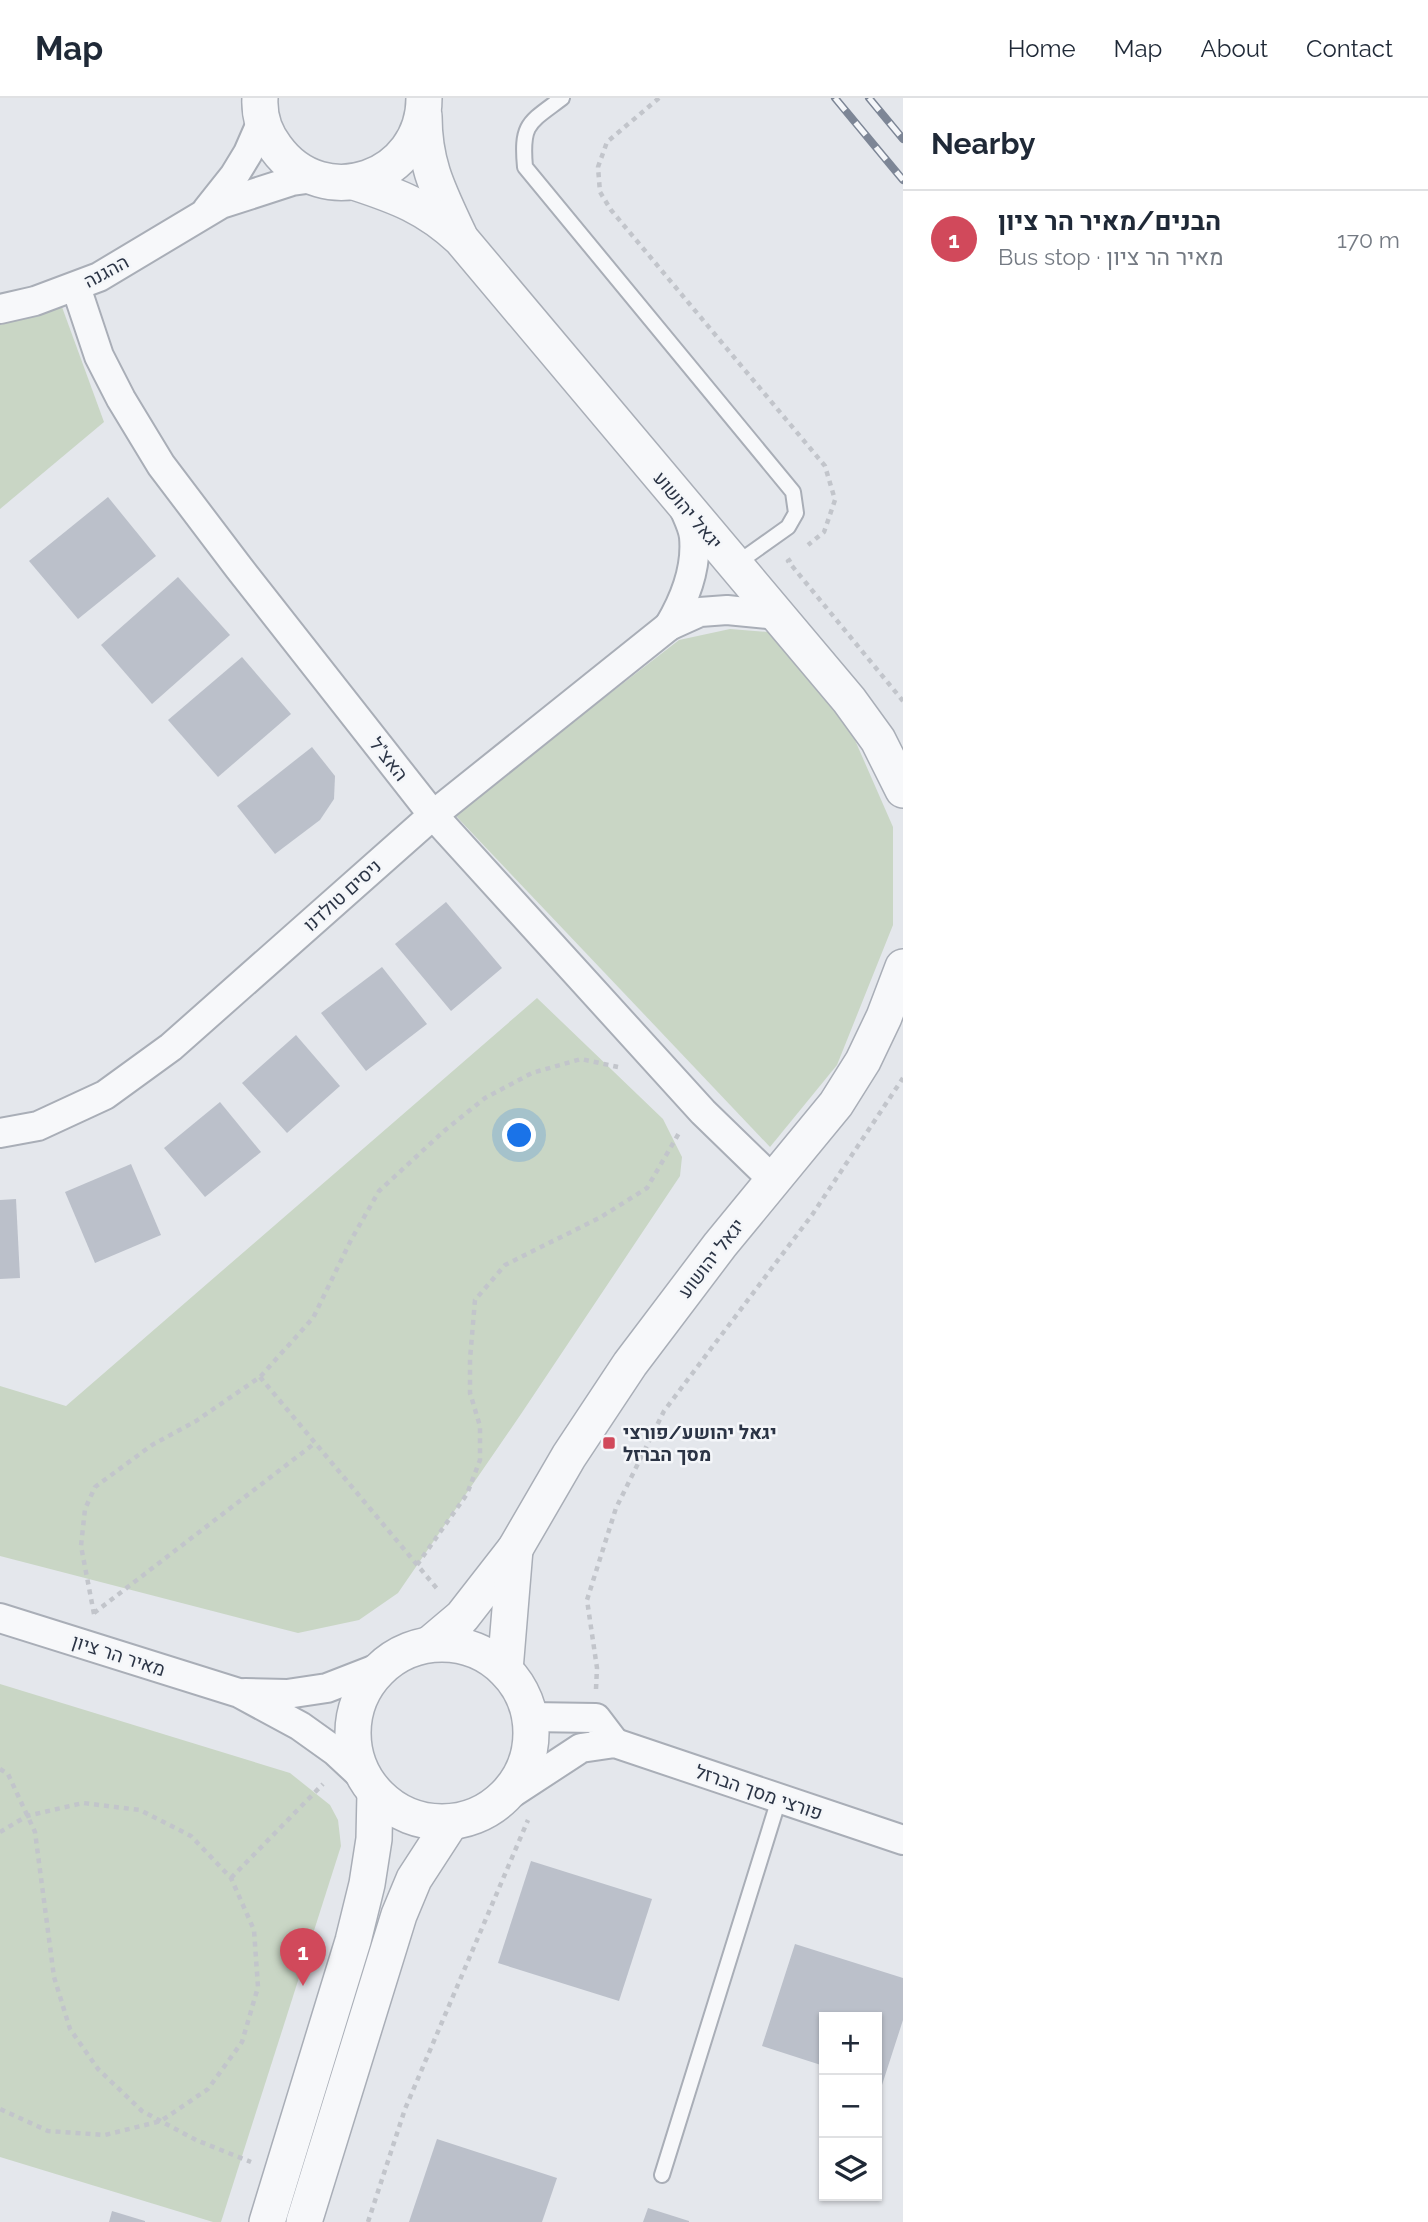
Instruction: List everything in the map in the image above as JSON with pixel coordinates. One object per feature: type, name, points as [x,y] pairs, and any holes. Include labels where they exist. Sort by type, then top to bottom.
[{"type":"street","name":"יגאל יהושוע","points":[[424,105],[424,141],[429,167],[461,239]]},
{"type":"street","points":[[261,110],[270,140],[281,156],[297,169],[314,178],[354,182],[379,174],[401,159],[416,137],[424,105]]},
{"type":"street","name":"ההגנה","points":[[203,215],[248,153],[261,110]]},
{"type":"street","name":"ההגנה","points":[[0,309],[76,287],[129,260],[221,204],[292,181],[314,178]]},
{"type":"street","name":"יגאל יהושוע","points":[[354,182],[415,205],[441,220],[461,239],[856,710],[878,740],[903,790]]},
{"type":"street","name":"האצ\"ל","points":[[76,287],[99,356],[121,399],[161,464],[239,568],[433,815],[672,1079],[773,1180]]},
{"type":"street","name":"ניסים טולדנו","points":[[669,626],[687,590],[693,559],[694,535],[682,503]]},
{"type":"street","name":"ניסים טולדנו","points":[[0,1133],[38,1126],[105,1095],[171,1047],[433,815],[669,626],[700,612],[727,610],[777,615]]},
{"type":"street","name":"יגאל יהושוע","points":[[430,1644],[461,1617],[515,1549],[569,1456],[631,1364],[720,1245],[836,1104],[863,1061],[903,967]]},
{"type":"street","name":"יגאל יהושוע","points":[[505,1670],[515,1549]]},
{"type":"street","name":"מאיר הר ציון","points":[[0,1618],[239,1693],[300,1726],[362,1777]]},
{"type":"street","points":[[267,2222],[367,1884],[374,1839],[354,1749],[352,1720],[362,1691],[380,1667],[403,1652],[430,1644],[457,1645],[483,1654],[505,1670],[522,1692],[530,1717],[531,1744],[523,1770],[509,1792],[488,1810],[451,1822],[423,1820],[397,1811],[362,1777]]},
{"type":"street","name":"מאיר הר ציון","points":[[239,1693],[287,1694],[327,1688],[380,1667]]},
{"type":"street","points":[[530,1717],[596,1718],[615,1743]]},
{"type":"street","name":"פורצי מסך הברזל","points":[[488,1810],[581,1748],[615,1743],[903,1840]]},
{"type":"street","points":[[304,2222],[399,1915],[414,1879],[451,1822]]},
{"type":"lane","points":[[562,98],[531,121],[525,132],[525,167],[793,492],[796,513],[788,527],[734,565]]},
{"type":"lane","points":[[662,2175],[779,1799]]},
{"type":"path","points":[[101,1649],[80,1546],[85,1509],[95,1488],[152,1446],[196,1421],[260,1377],[313,1318],[351,1240],[379,1191],[444,1131],[485,1098],[532,1073],[581,1059],[620,1068]]},
{"type":"path","points":[[596,1718],[597,1668],[587,1600],[616,1508],[664,1411],[812,1215],[903,1078]]},
{"type":"path","points":[[417,1565],[467,1494],[480,1460],[480,1426],[470,1393],[475,1300],[505,1265],[601,1217],[647,1188],[680,1134],[672,1079]]},
{"type":"path","points":[[260,1377],[461,1617]]},
{"type":"path","points":[[94,1614],[315,1443]]},
{"type":"path","points":[[0,1769],[8,1774],[35,1832],[54,1977],[70,2029],[98,2069],[142,2111],[196,2140],[281,2175]]},
{"type":"path","points":[[231,1878],[362,1777]]},
{"type":"path","points":[[0,1832],[27,1816],[83,1803],[140,1810],[191,1836],[231,1878],[254,1930],[258,1987],[242,2042],[229,2061],[208,2089],[161,2121],[105,2136],[48,2131],[0,2109]]},
{"type":"path","points":[[368,2222],[405,2109],[529,1819]]},
{"type":"green space","points":[[62,307],[104,422],[0,509],[0,325]]},
{"type":"green space","points":[[730,629],[768,632],[851,731],[893,827],[893,925],[837,1065],[770,1147],[454,814],[679,640]]},
{"type":"green space","points":[[537,998],[663,1119],[682,1157],[680,1176],[398,1593],[359,1620],[298,1633],[0,1556],[0,1386],[66,1406]]},
{"type":"green space","points":[[0,1684],[290,1773],[330,1805],[338,1820],[341,1846],[221,2222],[213,2222],[0,2157]]},
{"type":"building","points":[[108,497],[156,556],[78,619],[29,561]]},
{"type":"building","points":[[178,577],[230,635],[152,704],[101,645]]},
{"type":"building","points":[[242,657],[291,714],[218,777],[168,720]]},
{"type":"building","points":[[312,747],[335,776],[334,799],[320,820],[275,854],[237,806]]},
{"type":"building","points":[[446,902],[502,968],[451,1011],[395,944]]},
{"type":"building","points":[[382,967],[427,1024],[366,1071],[321,1013]]},
{"type":"building","points":[[296,1035],[340,1086],[287,1133],[242,1083]]},
{"type":"building","points":[[220,1102],[261,1152],[205,1197],[164,1148]]},
{"type":"building","points":[[131,1164],[161,1235],[95,1263],[65,1192]]},
{"type":"building","points":[[16,1199],[20,1278],[0,1279],[0,1200]]},
{"type":"building","points":[[531,1861],[652,1899],[619,2001],[498,1963]]},
{"type":"building","points":[[795,1944],[903,1978],[903,2020],[882,2085],[882,2012],[819,2012],[819,2064],[762,2046]]},
{"type":"building","points":[[437,2139],[557,2178],[542,2222],[409,2222]]},
{"type":"building","points":[[648,2208],[689,2221],[689,2222],[643,2222]]},
{"type":"building","points":[[112,2211],[145,2221],[145,2222],[109,2222]]},
{"type":"railway","points":[[835,98],[903,180]]},
{"type":"railway","points":[[869,98],[903,139]]},
{"type":"place","name":"יגאל יהושע/פורצי מסך הברזל","points":[[609,1443]]},
{"type":"place","name":"הבנים/מאיר הר ציון","points":[[303,1986]]}]
